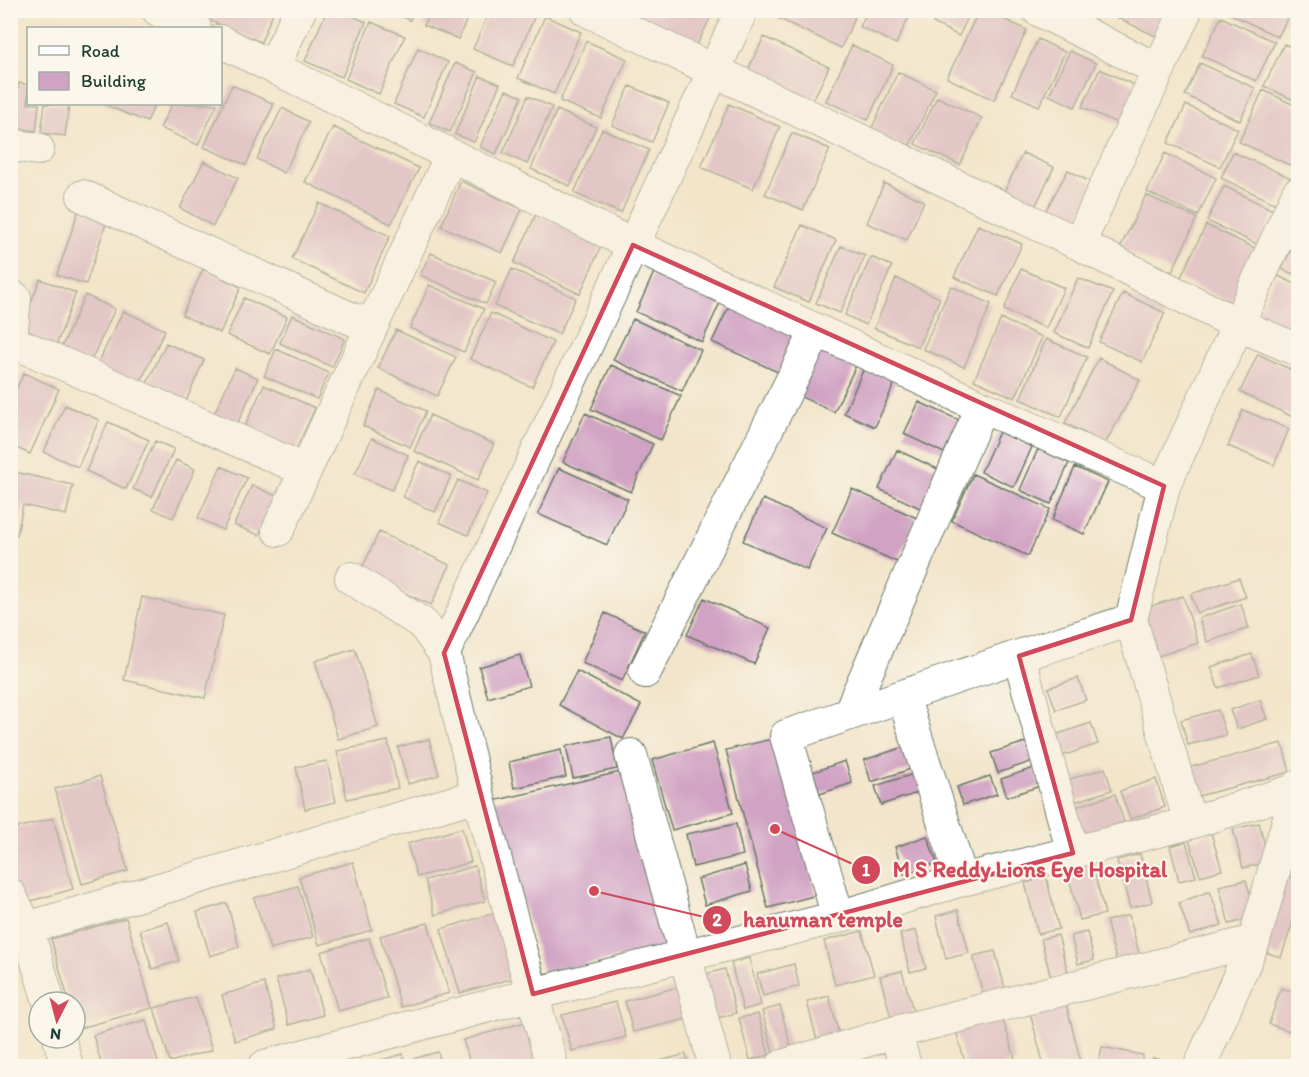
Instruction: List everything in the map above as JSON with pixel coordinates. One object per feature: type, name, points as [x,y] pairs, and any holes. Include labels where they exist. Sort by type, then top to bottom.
[{"type":"street","points":[[158,10],[193,27]]},
{"type":"street","points":[[273,67],[300,10]]},
{"type":"street","points":[[586,10],[1079,244],[1239,325],[1299,350]]},
{"type":"street","points":[[444,653],[742,10]]},
{"type":"street","points":[[1038,10],[1159,70]]},
{"type":"street","points":[[1079,244],[1186,10]]},
{"type":"street","points":[[222,42],[633,244],[982,407],[1164,486]]},
{"type":"street","points":[[278,530],[451,154]]},
{"type":"street","points":[[1190,823],[1131,620],[1164,486],[1299,193]]},
{"type":"street","points":[[83,196],[354,320],[374,322]]},
{"type":"street","points":[[10,295],[15,298],[11,341],[305,470]]},
{"type":"street","points":[[645,672],[817,330]]},
{"type":"street","points":[[849,714],[982,407]]},
{"type":"street","points":[[351,578],[423,624],[444,653],[478,795],[552,1066]]},
{"type":"street","points":[[838,917],[786,736],[1131,620]]},
{"type":"street","points":[[1019,656],[1072,853]]},
{"type":"street","points":[[903,696],[962,880]]},
{"type":"street","points":[[631,755],[715,1066]]},
{"type":"street","points":[[265,1066],[533,994],[838,917],[962,880],[1190,823],[1298,787]]},
{"type":"street","points":[[1200,1066],[1254,941],[1298,787]]},
{"type":"street","points":[[19,929],[478,795]]},
{"type":"street","points":[[10,896],[19,929],[44,990]]},
{"type":"street","points":[[782,1066],[896,1032],[1254,941]]},
{"type":"street","points":[[896,1032],[905,1066]]},
{"type":"street","points":[[62,1050],[67,1066]]},
{"type":"highlighted area","points":[[633,245],[1164,486],[1131,620],[1019,656],[1073,853],[533,994],[444,653]]},
{"type":"building","points":[[208,10],[274,10],[261,42],[204,18]]},
{"type":"building","points":[[327,10],[339,10],[366,22],[342,77],[305,61]]},
{"type":"building","points":[[387,10],[415,10],[410,20]]},
{"type":"building","points":[[430,10],[471,10],[458,39],[424,25]]},
{"type":"building","points":[[490,10],[530,10],[536,13],[513,66],[473,49]]},
{"type":"building","points":[[633,10],[714,10],[694,51],[628,19]]},
{"type":"building","points":[[776,10],[858,10],[841,48],[773,16]]},
{"type":"building","points":[[868,10],[912,10],[896,44],[860,27]]},
{"type":"building","points":[[939,10],[948,10],[967,19],[959,36],[933,23]]},
{"type":"building","points":[[979,10],[985,10],[1027,30],[994,100],[947,78]]},
{"type":"building","points":[[1101,10],[1176,10],[1162,39]]},
{"type":"building","points":[[1222,10],[1291,10],[1278,37]]},
{"type":"building","points":[[545,16],[581,32],[554,94],[518,78]]},
{"type":"building","points":[[1221,17],[1275,42],[1256,81],[1202,56]]},
{"type":"building","points":[[371,22],[405,36],[379,94],[346,79]]},
{"type":"building","points":[[764,37],[829,67],[812,102],[747,72]]},
{"type":"building","points":[[1038,39],[1065,52],[1039,106],[1012,94]]},
{"type":"building","points":[[586,41],[627,59],[601,118],[560,101]]},
{"type":"building","points":[[1284,44],[1298,50],[1298,102],[1264,86]]},
{"type":"building","points":[[852,45],[893,65],[868,120],[826,101]]},
{"type":"building","points":[[418,48],[448,62],[424,117],[394,104]]},
{"type":"building","points":[[1070,51],[1096,63],[1075,107],[1049,95]]},
{"type":"building","points":[[455,63],[477,72],[450,132],[429,123]]},
{"type":"building","points":[[1200,63],[1255,88],[1240,121],[1185,95]]},
{"type":"building","points":[[1100,69],[1143,89],[1125,127],[1082,107]]},
{"type":"building","points":[[898,72],[936,90],[908,149],[870,132]]},
{"type":"building","points":[[480,76],[500,84],[474,142],[455,134]]},
{"type":"building","points":[[19,83],[27,85],[27,105],[39,105],[36,131],[13,127]]},
{"type":"building","points":[[232,85],[274,104],[246,165],[204,147]]},
{"type":"building","points":[[630,86],[669,103],[652,142],[612,125]]},
{"type":"building","points":[[506,90],[522,97],[496,154],[480,147]]},
{"type":"building","points":[[1263,90],[1298,107],[1298,157],[1294,167],[1239,142]]},
{"type":"building","points":[[528,96],[552,107],[527,164],[503,153]]},
{"type":"building","points":[[937,97],[982,118],[960,165],[915,144]]},
{"type":"building","points":[[729,104],[780,127],[753,189],[701,167]]},
{"type":"building","points":[[45,105],[69,105],[65,136],[41,133]]},
{"type":"building","points":[[105,105],[155,105],[147,122]]},
{"type":"building","points":[[172,105],[217,105],[198,145],[160,128]]},
{"type":"building","points":[[1186,105],[1238,129],[1220,167],[1168,143]]},
{"type":"building","points":[[282,108],[309,122],[284,173],[257,159]]},
{"type":"building","points":[[557,110],[596,127],[570,186],[531,169]]},
{"type":"building","points":[[333,127],[419,168],[391,224],[305,182]]},
{"type":"building","points":[[602,129],[649,150],[621,213],[574,193]]},
{"type":"building","points":[[792,133],[830,149],[803,210],[765,194]]},
{"type":"building","points":[[1233,152],[1291,178],[1278,205],[1221,178]]},
{"type":"building","points":[[1023,153],[1054,167],[1034,209],[1003,194]]},
{"type":"building","points":[[1165,153],[1216,178],[1198,216],[1147,192]]},
{"type":"building","points":[[204,161],[238,178],[213,226],[180,208]]},
{"type":"building","points":[[1068,170],[1096,185],[1073,227],[1045,212]]},
{"type":"building","points":[[461,181],[522,209],[502,253],[441,226]]},
{"type":"building","points":[[884,183],[924,201],[907,240],[867,223]]},
{"type":"building","points":[[1224,186],[1275,211],[1259,245],[1207,221]]},
{"type":"building","points":[[1146,195],[1197,218],[1172,272],[1120,248]]},
{"type":"building","points":[[319,203],[390,236],[364,293],[292,259]]},
{"type":"building","points":[[79,209],[108,218],[86,284],[57,275]]},
{"type":"building","points":[[536,214],[602,244],[580,294],[514,263]]},
{"type":"building","points":[[802,225],[836,240],[809,302],[774,287]]},
{"type":"building","points":[[978,225],[1022,244],[998,296],[954,277]]},
{"type":"building","points":[[1206,225],[1257,249],[1232,303],[1180,279]]},
{"type":"building","points":[[1298,234],[1298,276],[1282,269]]},
{"type":"building","points":[[841,246],[865,256],[840,313],[816,303]]},
{"type":"building","points":[[431,253],[496,282],[486,304],[420,275]]},
{"type":"building","points":[[871,257],[892,266],[866,325],[845,315]]},
{"type":"building","points":[[657,266],[723,296],[702,342],[636,312]]},
{"type":"building","points":[[203,269],[241,287],[220,333],[182,315]]},
{"type":"building","points":[[512,269],[576,298],[559,334],[495,306]]},
{"type":"building","points":[[1021,269],[1064,288],[1046,328],[1004,310]]},
{"type":"building","points":[[1276,275],[1298,285],[1298,338],[1256,318]]},
{"type":"building","points":[[896,278],[940,298],[918,347],[874,328]]},
{"type":"building","points":[[1078,278],[1113,292],[1088,348],[1054,333]]},
{"type":"building","points":[[40,279],[76,293],[54,351],[18,338]]},
{"type":"building","points":[[429,285],[484,309],[464,352],[410,328]]},
{"type":"building","points":[[951,286],[991,304],[964,367],[923,349]]},
{"type":"building","points":[[1123,293],[1165,313],[1142,362],[1099,342]]},
{"type":"building","points":[[85,295],[115,309],[88,367],[59,353]]},
{"type":"building","points":[[244,298],[287,317],[270,354],[227,335]]},
{"type":"building","points":[[730,304],[798,334],[780,373],[712,342]]},
{"type":"building","points":[[123,311],[165,330],[138,387],[96,368]]},
{"type":"building","points":[[491,313],[553,342],[532,387],[470,359]]},
{"type":"building","points":[[292,315],[345,339],[332,367],[280,343]]},
{"type":"building","points":[[633,319],[701,350],[682,391],[613,360]]},
{"type":"building","points":[[1001,319],[1042,337],[1015,398],[974,380]]},
{"type":"building","points":[[396,330],[456,357],[437,396],[378,368]]},
{"type":"building","points":[[1046,339],[1087,357],[1061,417],[1020,399]]},
{"type":"building","points":[[166,343],[204,360],[183,408],[144,390]]},
{"type":"building","points":[[820,344],[858,361],[834,412],[797,395]]},
{"type":"building","points":[[276,349],[329,373],[317,399],[264,376]]},
{"type":"building","points":[[1258,354],[1298,373],[1297,419],[1240,392]]},
{"type":"building","points":[[1099,358],[1140,380],[1105,444],[1065,423]]},
{"type":"building","points":[[611,365],[681,396],[661,440],[591,409]]},
{"type":"building","points":[[865,366],[896,380],[875,427],[844,413]]},
{"type":"building","points":[[235,368],[258,378],[233,433],[210,423]]},
{"type":"building","points":[[24,373],[59,389],[30,454],[10,445],[10,402]]},
{"type":"building","points":[[264,385],[315,408],[293,457],[241,434]]},
{"type":"building","points":[[379,390],[426,411],[410,447],[363,426]]},
{"type":"building","points":[[919,402],[959,420],[944,453],[904,434]]},
{"type":"building","points":[[65,405],[99,420],[78,467],[44,452]]},
{"type":"building","points":[[1243,410],[1289,429],[1274,465],[1228,446]]},
{"type":"building","points":[[585,413],[653,444],[631,492],[563,462]]},
{"type":"building","points":[[430,415],[494,444],[478,480],[414,451]]},
{"type":"building","points":[[108,422],[149,440],[126,489],[86,471]]},
{"type":"building","points":[[999,432],[1032,447],[1014,487],[981,472]]},
{"type":"building","points":[[372,438],[408,455],[392,490],[355,474]]},
{"type":"building","points":[[155,441],[174,449],[152,497],[133,489]]},
{"type":"building","points":[[1038,449],[1069,463],[1051,504],[1020,490]]},
{"type":"building","points":[[897,450],[940,470],[922,509],[879,489]]},
{"type":"building","points":[[176,460],[195,469],[173,518],[153,509]]},
{"type":"building","points":[[419,461],[451,476],[435,512],[403,497]]},
{"type":"building","points":[[221,466],[247,478],[223,530],[198,518]]},
{"type":"building","points":[[1075,467],[1108,482],[1084,534],[1052,520]]},
{"type":"building","points":[[559,468],[628,499],[607,545],[538,514]]},
{"type":"building","points":[[10,471],[73,485],[66,515],[23,505],[17,535],[10,533]]},
{"type":"building","points":[[973,474],[1050,509],[1028,556],[952,521]]},
{"type":"building","points":[[458,480],[487,493],[468,535],[439,522]]},
{"type":"building","points":[[252,485],[276,496],[259,535],[234,525]]},
{"type":"building","points":[[852,489],[917,518],[897,562],[832,533]]},
{"type":"building","points":[[763,499],[827,528],[807,570],[743,541]]},
{"type":"building","points":[[379,532],[450,565],[431,605],[360,573]]},
{"type":"building","points":[[1239,578],[1246,597],[1197,613],[1191,594]]},
{"type":"building","points":[[1183,596],[1198,643],[1158,656],[1142,609]]},
{"type":"building","points":[[142,597],[224,615],[205,698],[124,680]]},
{"type":"building","points":[[704,598],[770,628],[754,664],[687,635]]},
{"type":"building","points":[[1241,604],[1249,628],[1207,642],[1199,618]]},
{"type":"building","points":[[605,613],[645,631],[622,681],[582,663]]},
{"type":"building","points":[[355,649],[378,727],[338,739],[315,661]]},
{"type":"building","points":[[1252,654],[1259,675],[1218,688],[1211,667]]},
{"type":"building","points":[[520,655],[529,686],[488,698],[479,667]]},
{"type":"building","points":[[577,671],[641,705],[623,739],[559,705]]},
{"type":"building","points":[[1078,678],[1086,700],[1056,710],[1048,688]]},
{"type":"building","points":[[1260,700],[1267,719],[1237,729],[1230,710]]},
{"type":"building","points":[[1218,710],[1226,735],[1188,745],[1181,720]]},
{"type":"building","points":[[1091,723],[1098,744],[1059,757],[1052,736]]},
{"type":"building","points":[[611,737],[617,769],[573,778],[566,746]]},
{"type":"building","points":[[776,738],[817,895],[768,908],[726,750]]},
{"type":"building","points":[[429,739],[439,775],[408,784],[398,747]]},
{"type":"building","points":[[388,741],[398,788],[347,799],[337,751]]},
{"type":"building","points":[[1026,742],[1033,761],[998,773],[991,753]]},
{"type":"building","points":[[713,743],[733,813],[672,830],[652,760]]},
{"type":"building","points":[[1282,743],[1290,772],[1194,797],[1187,768]]},
{"type":"building","points":[[904,747],[911,769],[871,782],[864,760]]},
{"type":"building","points":[[561,750],[566,777],[514,788],[509,762]]},
{"type":"building","points":[[327,761],[336,802],[305,809],[296,767]]},
{"type":"building","points":[[845,761],[852,783],[820,794],[813,772]]},
{"type":"building","points":[[1034,768],[1040,786],[1007,797],[1001,779]]},
{"type":"building","points":[[1105,768],[1112,790],[1074,802],[1067,780]]},
{"type":"building","points":[[625,771],[671,946],[544,974],[493,801]]},
{"type":"building","points":[[917,773],[923,791],[881,805],[875,786]]},
{"type":"building","points":[[100,776],[128,871],[82,884],[55,789]]},
{"type":"building","points":[[990,776],[997,794],[963,805],[957,787]]},
{"type":"building","points":[[1156,779],[1165,807],[1130,819],[1120,791]]},
{"type":"building","points":[[1115,794],[1124,822],[1084,835],[1075,807]]},
{"type":"building","points":[[53,818],[73,889],[20,904],[10,872],[10,830]]},
{"type":"building","points":[[1259,823],[1269,862],[1243,868],[1233,829]]},
{"type":"building","points":[[736,824],[743,855],[693,867],[686,834]]},
{"type":"building","points":[[462,828],[471,862],[417,877],[407,844]]},
{"type":"building","points":[[1211,833],[1222,870],[1200,876],[1189,840]]},
{"type":"building","points":[[927,836],[937,863],[904,874],[895,847]]},
{"type":"building","points":[[1186,842],[1196,877],[1179,881],[1170,846]]},
{"type":"building","points":[[1140,854],[1152,902],[1130,908],[1117,860]]},
{"type":"building","points":[[353,862],[372,930],[319,945],[299,877]]},
{"type":"building","points":[[1092,863],[1105,914],[1080,920],[1067,870]]},
{"type":"building","points":[[745,865],[752,891],[705,905],[698,879]]},
{"type":"building","points":[[475,866],[485,901],[435,915],[425,880]]},
{"type":"building","points":[[1284,875],[1298,880],[1298,907],[1281,957],[1258,950]]},
{"type":"building","points":[[1046,877],[1059,929],[1038,934],[1025,883]]},
{"type":"building","points":[[1246,880],[1256,917],[1229,924],[1219,886]]},
{"type":"building","points":[[298,886],[313,937],[270,949],[254,898]]},
{"type":"building","points":[[1210,891],[1222,925],[1190,935],[1179,903]]},
{"type":"building","points":[[227,903],[239,947],[210,956],[197,912]]},
{"type":"building","points":[[958,910],[969,953],[946,959],[936,916]]},
{"type":"building","points":[[495,913],[514,978],[460,993],[441,929]]},
{"type":"building","points":[[1129,915],[1140,957],[1117,963],[1106,921]]},
{"type":"building","points":[[126,918],[152,1008],[87,1026],[87,990],[66,990],[51,939]]},
{"type":"building","points":[[168,922],[179,961],[152,969],[140,930]]},
{"type":"building","points":[[428,923],[449,993],[401,1007],[380,936]]},
{"type":"building","points":[[916,930],[926,968],[910,972],[900,934]]},
{"type":"building","points":[[862,931],[874,975],[835,985],[824,941]]},
{"type":"building","points":[[1087,932],[1094,960],[1078,964],[1071,936]]},
{"type":"building","points":[[1058,935],[1068,973],[1051,978],[1041,939]]},
{"type":"building","points":[[369,938],[387,998],[338,1011],[321,952]]},
{"type":"building","points":[[995,951],[1006,992],[984,998],[973,956]]},
{"type":"building","points":[[749,958],[761,1005],[743,1010],[731,963]]},
{"type":"building","points":[[794,964],[799,986],[763,996],[757,974]]},
{"type":"building","points":[[310,969],[323,1015],[289,1025],[276,979]]},
{"type":"building","points":[[725,969],[736,1013],[714,1019],[702,975]]},
{"type":"building","points":[[902,971],[914,1015],[892,1021],[880,976]]},
{"type":"building","points":[[264,983],[277,1029],[235,1041],[222,995]]},
{"type":"building","points":[[678,987],[687,1019],[633,1032],[625,1001]]},
{"type":"building","points":[[1281,988],[1298,993],[1298,1034],[1269,1024]]},
{"type":"building","points":[[829,996],[839,1035],[817,1040],[807,1002]]},
{"type":"building","points":[[196,997],[212,1050],[170,1062],[154,1008]]},
{"type":"building","points":[[1065,1000],[1082,1066],[1044,1066],[1029,1009]]},
{"type":"building","points":[[616,1002],[626,1037],[572,1051],[562,1015]]},
{"type":"building","points":[[780,1006],[792,1052],[774,1056],[762,1011]]},
{"type":"building","points":[[758,1014],[769,1055],[750,1060],[739,1018]]},
{"type":"building","points":[[1002,1017],[1016,1062],[999,1066],[966,1066],[956,1031]]},
{"type":"building","points":[[146,1020],[159,1066],[102,1066],[93,1035]]},
{"type":"building","points":[[529,1021],[542,1066],[471,1066],[463,1040]]},
{"type":"building","points":[[1102,1047],[1143,1055],[1141,1066],[1098,1066]]},
{"type":"building","points":[[438,1052],[442,1066],[414,1066],[412,1059]]},
{"type":"building","points":[[403,1054],[406,1066],[375,1066],[374,1062]]},
{"type":"building","points":[[686,1054],[689,1066],[642,1066]]},
{"type":"building","points":[[1153,1058],[1178,1064],[1178,1066],[1151,1066]]},
{"type":"place","name":"M S Reddy Lions Eye Hospital","points":[[775,829]]},
{"type":"place","name":"hanuman temple","points":[[594,891]]}]
